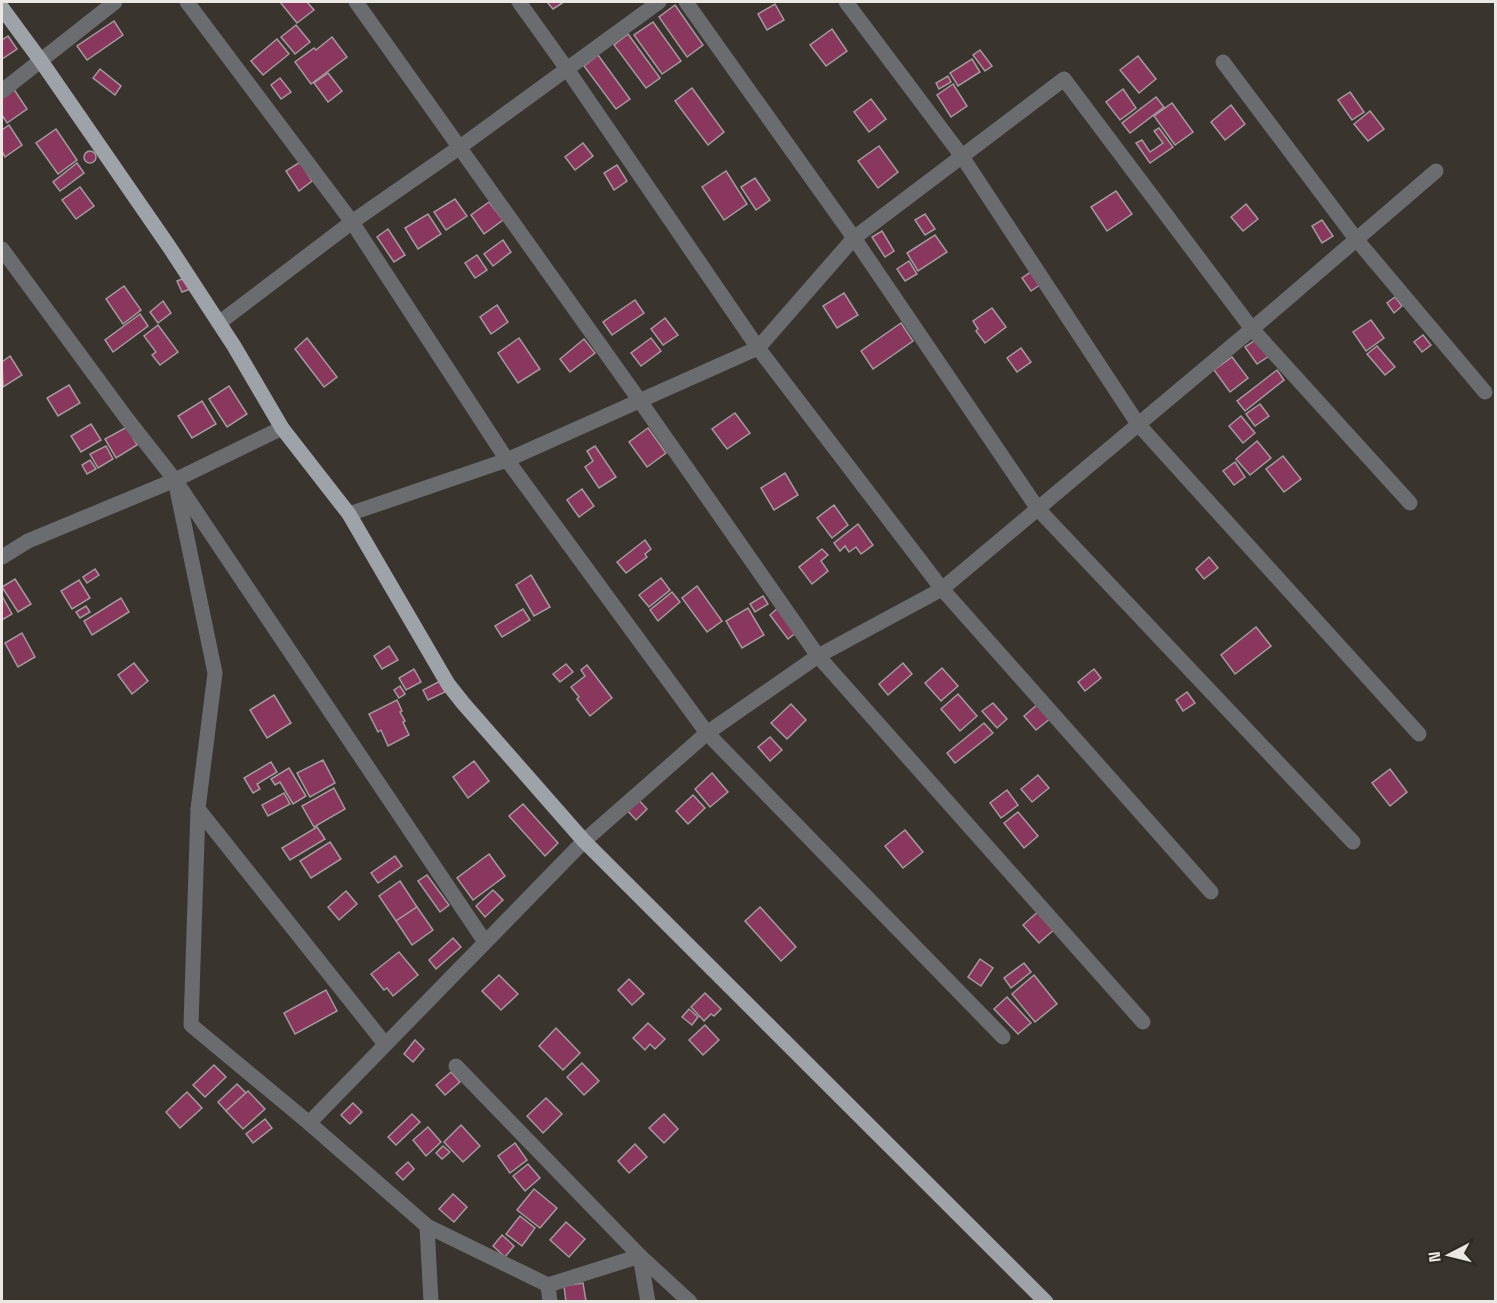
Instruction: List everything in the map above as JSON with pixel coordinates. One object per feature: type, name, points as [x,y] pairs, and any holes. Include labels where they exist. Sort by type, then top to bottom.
[{"type":"main road","points":[[2,8],[42,61],[170,248],[219,323],[282,428],[349,514],[448,684],[584,842],[1046,1302]]},
{"type":"street","points":[[2,91],[115,2]]},
{"type":"street","points":[[187,2],[352,222],[507,460],[707,733],[1003,1037]]},
{"type":"street","points":[[356,2],[818,656],[1143,1022]]},
{"type":"street","points":[[519,2],[758,348],[942,589],[1211,892]]},
{"type":"street","points":[[219,323],[352,222],[460,147],[659,2]]},
{"type":"street","points":[[686,2],[854,238],[1038,509],[1353,842]]},
{"type":"street","points":[[846,2],[961,155],[1138,424],[1419,735]]},
{"type":"street","points":[[1223,62],[1356,239],[1485,392]]},
{"type":"street","points":[[349,514],[507,460],[758,348],[854,238],[1064,79],[1252,329],[1410,502]]},
{"type":"street","points":[[309,1122],[584,842],[707,733],[818,656],[942,589],[1436,171]]},
{"type":"street","points":[[2,249],[127,419],[175,480],[485,942]]},
{"type":"street","points":[[2,557],[28,541],[175,480],[282,428]]},
{"type":"street","points":[[175,480],[215,673],[198,809],[191,1025],[309,1122],[426,1226],[548,1285],[640,1256]]},
{"type":"street","points":[[198,809],[385,1044]]},
{"type":"street","points":[[456,1066],[640,1256],[690,1302]]},
{"type":"street","points":[[426,1226],[431,1302]]},
{"type":"street","points":[[640,1256],[648,1302]]},
{"type":"street","points":[[548,1285],[550,1302]]},
{"type":"building","points":[[280,2],[307,2],[314,10],[297,23]]},
{"type":"building","points":[[547,2],[564,2],[553,9]]},
{"type":"building","points":[[775,4],[784,20],[767,30],[758,14]]},
{"type":"building","points":[[675,5],[703,45],[687,57],[659,17]]},
{"type":"building","points":[[114,21],[123,35],[87,60],[77,46]]},
{"type":"building","points":[[653,22],[681,61],[662,74],[634,35]]},
{"type":"building","points":[[296,25],[310,42],[295,54],[281,37]]},
{"type":"building","points":[[832,29],[847,51],[826,66],[810,45]]},
{"type":"building","points":[[628,34],[660,78],[646,88],[614,45]]},
{"type":"building","points":[[8,36],[17,49],[2,59],[2,40]]},
{"type":"building","points":[[332,37],[347,57],[311,84],[295,62],[314,48],[316,50]]},
{"type":"building","points":[[277,39],[289,54],[263,75],[251,61]]},
{"type":"building","points":[[980,50],[992,66],[985,71],[973,55]]},
{"type":"building","points":[[598,55],[630,99],[616,109],[584,66]]},
{"type":"building","points":[[1138,56],[1156,79],[1139,93],[1120,70]]},
{"type":"building","points":[[972,59],[980,72],[958,86],[950,73]]},
{"type":"building","points":[[100,69],[121,86],[115,95],[93,78]]},
{"type":"building","points":[[328,73],[342,91],[328,102],[314,83]]},
{"type":"building","points":[[948,76],[951,82],[939,89],[936,83]]},
{"type":"building","points":[[280,78],[291,92],[281,99],[271,85]]},
{"type":"building","points":[[953,84],[967,106],[951,117],[937,95]]},
{"type":"building","points":[[13,88],[27,109],[7,123],[2,115],[2,96]]},
{"type":"building","points":[[692,88],[724,132],[708,145],[675,101]]},
{"type":"building","points":[[1123,89],[1136,108],[1120,120],[1106,102]]},
{"type":"building","points":[[1350,92],[1364,112],[1352,120],[1338,100]]},
{"type":"building","points":[[1156,97],[1164,107],[1130,133],[1122,123]]},
{"type":"building","points":[[871,99],[886,119],[869,132],[854,112]]},
{"type":"building","points":[[1172,103],[1193,132],[1175,145],[1154,116]]},
{"type":"building","points":[[1231,105],[1245,124],[1225,140],[1211,122]]},
{"type":"building","points":[[1370,111],[1384,129],[1368,141],[1354,124]]},
{"type":"building","points":[[9,125],[22,145],[5,157],[2,151],[2,130]]},
{"type":"building","points":[[1159,128],[1173,147],[1150,163],[1136,143],[1142,140],[1150,152],[1163,143],[1154,131]]},
{"type":"building","points":[[56,129],[77,160],[58,174],[36,143]]},
{"type":"building","points":[[583,143],[593,156],[575,170],[565,157]]},
{"type":"building","points":[[879,146],[898,172],[878,188],[858,161]]},
{"type":"building","points":[[92,151],[96,157],[92,163],[88,163],[84,155]]},
{"type":"building","points":[[300,162],[312,181],[299,191],[286,171]]},
{"type":"building","points":[[77,163],[84,173],[60,191],[53,182]]},
{"type":"building","points":[[617,165],[627,181],[614,190],[604,173]]},
{"type":"building","points":[[726,171],[747,204],[724,220],[702,187]]},
{"type":"building","points":[[755,178],[770,200],[756,210],[741,187]]},
{"type":"building","points":[[80,187],[94,206],[76,219],[62,200]]},
{"type":"building","points":[[1116,191],[1132,214],[1107,231],[1091,207]]},
{"type":"building","points":[[455,199],[467,216],[446,230],[434,212]]},
{"type":"building","points":[[489,202],[503,220],[484,234],[471,215]]},
{"type":"building","points":[[1246,204],[1258,219],[1243,231],[1231,217]]},
{"type":"building","points":[[428,214],[441,234],[418,249],[405,228]]},
{"type":"building","points":[[925,214],[935,229],[925,235],[915,220]]},
{"type":"building","points":[[1322,220],[1333,236],[1322,243],[1312,226]]},
{"type":"building","points":[[388,229],[405,255],[394,262],[377,237]]},
{"type":"building","points":[[882,231],[894,251],[885,257],[872,237]]},
{"type":"building","points":[[935,235],[947,252],[918,271],[907,253]]},
{"type":"building","points":[[503,240],[511,252],[493,266],[484,254]]},
{"type":"building","points":[[477,255],[487,270],[475,278],[465,263]]},
{"type":"building","points":[[909,261],[917,274],[905,281],[897,269]]},
{"type":"building","points":[[1035,269],[1044,282],[1031,291],[1022,278]]},
{"type":"building","points":[[188,277],[193,288],[182,292],[177,281]]},
{"type":"building","points":[[124,286],[141,310],[123,324],[106,299]]},
{"type":"building","points":[[844,293],[858,315],[837,328],[823,306]]},
{"type":"building","points":[[1395,297],[1402,306],[1394,313],[1387,303]]},
{"type":"building","points":[[635,300],[644,313],[612,335],[603,322]]},
{"type":"building","points":[[163,301],[171,313],[158,323],[150,312]]},
{"type":"building","points":[[497,305],[508,322],[491,334],[480,317]]},
{"type":"building","points":[[992,308],[1006,327],[985,343],[976,331],[978,329],[973,321]]},
{"type":"building","points":[[140,314],[148,326],[113,352],[105,340]]},
{"type":"building","points":[[665,318],[678,335],[663,345],[651,329]]},
{"type":"building","points":[[1371,320],[1384,338],[1366,351],[1353,332]]},
{"type":"building","points":[[901,323],[913,341],[873,369],[861,351]]},
{"type":"building","points":[[158,325],[178,352],[160,365],[152,355],[156,352],[144,336]]},
{"type":"building","points":[[1423,335],[1431,345],[1422,352],[1414,342]]},
{"type":"building","points":[[307,338],[337,377],[324,387],[295,349]]},
{"type":"building","points":[[519,338],[540,369],[518,383],[498,353]]},
{"type":"building","points":[[651,338],[661,351],[641,366],[631,353]]},
{"type":"building","points":[[584,339],[595,353],[570,372],[560,359]]},
{"type":"building","points":[[1257,339],[1269,356],[1257,364],[1245,347]]},
{"type":"building","points":[[1377,346],[1395,367],[1385,375],[1367,354]]},
{"type":"building","points":[[1021,348],[1031,362],[1017,372],[1007,358]]},
{"type":"building","points":[[10,356],[22,375],[3,387],[2,362]]},
{"type":"building","points":[[1232,357],[1248,378],[1230,392],[1214,370]]},
{"type":"building","points":[[1277,370],[1284,380],[1245,411],[1237,401]]},
{"type":"building","points":[[69,385],[80,403],[58,416],[47,398]]},
{"type":"building","points":[[229,386],[247,414],[227,427],[209,399]]},
{"type":"building","points":[[202,401],[216,424],[192,438],[178,416]]},
{"type":"building","points":[[1260,404],[1269,416],[1255,426],[1246,414]]},
{"type":"building","points":[[735,413],[750,433],[727,449],[712,429]]},
{"type":"building","points":[[1241,416],[1255,433],[1243,443],[1229,426]]},
{"type":"building","points":[[91,424],[101,440],[81,452],[71,436]]},
{"type":"building","points":[[127,427],[137,445],[116,458],[105,439]]},
{"type":"building","points":[[648,428],[666,453],[647,467],[629,442]]},
{"type":"building","points":[[1257,441],[1271,458],[1250,475],[1236,459]]},
{"type":"building","points":[[106,446],[113,459],[98,468],[90,454]]},
{"type":"building","points":[[595,446],[616,477],[599,488],[585,467],[593,461],[587,451]]},
{"type":"building","points":[[1283,456],[1301,479],[1284,492],[1266,469]]},
{"type":"building","points":[[90,460],[96,469],[87,474],[82,465]]},
{"type":"building","points":[[1235,462],[1245,477],[1234,485],[1223,471]]},
{"type":"building","points":[[785,473],[798,495],[774,510],[761,488]]},
{"type":"building","points":[[582,489],[594,506],[579,517],[567,500]]},
{"type":"building","points":[[834,505],[848,525],[832,538],[817,518]]},
{"type":"building","points":[[858,524],[873,545],[861,554],[856,547],[849,552],[845,546],[840,551],[834,543]]},
{"type":"building","points":[[645,540],[651,549],[645,554],[647,557],[626,573],[617,562]]},
{"type":"building","points":[[822,549],[828,555],[821,561],[828,571],[812,584],[799,567]]},
{"type":"building","points":[[1209,557],[1218,568],[1204,579],[1196,569]]},
{"type":"building","points":[[95,569],[99,575],[87,583],[83,577]]},
{"type":"building","points":[[531,575],[550,607],[534,616],[516,585]]},
{"type":"building","points":[[661,578],[670,590],[649,607],[639,595]]},
{"type":"building","points":[[15,579],[31,604],[18,612],[2,587]]},
{"type":"building","points":[[79,580],[90,598],[72,609],[61,591]]},
{"type":"building","points":[[697,586],[722,621],[707,632],[682,598]]},
{"type":"building","points":[[672,592],[680,602],[658,621],[650,610]]},
{"type":"building","points":[[2,596],[12,614],[2,620]]},
{"type":"building","points":[[763,596],[768,604],[755,612],[750,604]]},
{"type":"building","points":[[121,598],[129,612],[92,635],[84,621]]},
{"type":"building","points":[[86,606],[90,612],[80,618],[76,612]]},
{"type":"building","points":[[780,606],[798,631],[788,639],[770,615]]},
{"type":"building","points":[[748,608],[764,635],[742,648],[726,621]]},
{"type":"building","points":[[523,609],[530,620],[502,637],[495,626]]},
{"type":"building","points":[[1256,627],[1271,646],[1235,674],[1221,655]]},
{"type":"building","points":[[22,633],[35,657],[18,667],[5,643]]},
{"type":"building","points":[[389,646],[398,660],[382,669],[374,656]]},
{"type":"building","points":[[134,663],[148,681],[132,694],[118,675]]},
{"type":"building","points":[[903,663],[912,674],[888,695],[879,684]]},
{"type":"building","points":[[566,664],[573,672],[560,682],[553,674]]},
{"type":"building","points":[[587,665],[612,698],[590,716],[571,687],[585,676],[581,670]]},
{"type":"building","points":[[942,668],[958,686],[941,701],[925,683]]},
{"type":"building","points":[[414,669],[421,682],[406,690],[399,678]]},
{"type":"building","points":[[1094,669],[1101,678],[1085,691],[1078,682]]},
{"type":"building","points":[[440,681],[445,692],[428,700],[423,690]]},
{"type":"building","points":[[400,686],[405,694],[399,698],[394,690]]},
{"type":"building","points":[[1187,692],[1195,703],[1183,711],[1176,700]]},
{"type":"building","points":[[958,694],[977,716],[960,731],[941,709]]},
{"type":"building","points":[[274,695],[291,723],[267,738],[250,710]]},
{"type":"building","points":[[397,700],[409,735],[388,746],[381,730],[378,732],[369,714]]},
{"type":"building","points":[[993,703],[1007,719],[997,728],[982,711]]},
{"type":"building","points":[[1039,703],[1051,718],[1036,730],[1024,716]]},
{"type":"building","points":[[791,704],[806,720],[787,739],[771,723]]},
{"type":"building","points":[[984,723],[993,733],[955,763],[947,753]]},
{"type":"building","points":[[770,737],[782,750],[770,761],[758,747]]},
{"type":"building","points":[[323,760],[335,783],[310,797],[297,773]]},
{"type":"building","points":[[474,761],[489,781],[468,798],[453,777]]},
{"type":"building","points":[[271,762],[277,772],[257,784],[260,789],[253,793],[244,778]]},
{"type":"building","points":[[289,768],[306,796],[293,804],[280,782],[275,785],[271,779]]},
{"type":"building","points":[[1390,769],[1407,792],[1390,806],[1372,783]]},
{"type":"building","points":[[712,773],[728,792],[710,807],[695,789]]},
{"type":"building","points":[[1038,775],[1049,788],[1032,802],[1021,789]]},
{"type":"building","points":[[334,788],[345,809],[314,827],[302,806]]},
{"type":"building","points":[[1007,790],[1018,805],[1001,818],[990,803]]},
{"type":"building","points":[[284,793],[290,804],[268,816],[262,805]]},
{"type":"building","points":[[693,795],[705,808],[688,824],[676,811]]},
{"type":"building","points":[[636,797],[647,809],[636,820],[625,808]]},
{"type":"building","points":[[523,804],[558,843],[545,856],[509,816]]},
{"type":"building","points":[[1018,812],[1038,836],[1024,848],[1004,823]]},
{"type":"building","points":[[317,827],[325,839],[290,860],[282,848]]},
{"type":"building","points":[[905,830],[923,852],[903,868],[885,846]]},
{"type":"building","points":[[330,842],[341,859],[311,878],[300,861]]},
{"type":"building","points":[[489,854],[505,876],[473,900],[457,878]]},
{"type":"building","points":[[395,856],[402,866],[378,883],[371,873]]},
{"type":"building","points":[[427,875],[449,905],[440,912],[418,881]]},
{"type":"building","points":[[400,881],[417,907],[396,921],[379,896]]},
{"type":"building","points":[[493,890],[503,900],[485,917],[476,906]]},
{"type":"building","points":[[346,891],[357,904],[339,920],[328,907]]},
{"type":"building","points":[[417,907],[433,930],[412,945],[396,921]]},
{"type":"building","points":[[760,907],[796,947],[781,961],[745,921]]},
{"type":"building","points":[[1041,909],[1057,927],[1039,943],[1023,925]]},
{"type":"building","points":[[453,938],[461,947],[436,969],[429,960]]},
{"type":"building","points":[[399,952],[418,975],[393,996],[387,988],[384,990],[371,974]]},
{"type":"building","points":[[980,959],[993,968],[981,986],[968,977]]},
{"type":"building","points":[[1024,963],[1031,972],[1011,988],[1004,978]]},
{"type":"building","points":[[499,975],[518,994],[501,1010],[482,991]]},
{"type":"building","points":[[1034,975],[1057,1004],[1035,1022],[1012,994]]},
{"type":"building","points":[[629,979],[644,994],[632,1005],[618,990]]},
{"type":"building","points":[[326,990],[337,1011],[295,1034],[284,1013]]},
{"type":"building","points":[[705,993],[721,1009],[704,1021],[691,1007]]},
{"type":"building","points":[[1007,997],[1031,1023],[1018,1034],[994,1009]]},
{"type":"building","points":[[689,1009],[698,1017],[692,1025],[682,1017]]},
{"type":"building","points":[[648,1023],[665,1039],[655,1049],[650,1044],[645,1050],[633,1038]]},
{"type":"building","points":[[705,1025],[719,1040],[703,1055],[689,1040]]},
{"type":"building","points":[[556,1028],[580,1053],[563,1070],[539,1046]]},
{"type":"building","points":[[415,1040],[424,1049],[413,1062],[404,1054]]},
{"type":"building","points":[[582,1063],[599,1081],[584,1095],[567,1077]]},
{"type":"building","points":[[214,1065],[226,1077],[205,1097],[193,1085]]},
{"type":"building","points":[[451,1072],[460,1082],[445,1095],[436,1085]]},
{"type":"building","points":[[237,1084],[246,1093],[226,1111],[218,1102]]},
{"type":"building","points":[[248,1091],[265,1109],[243,1129],[226,1111]]},
{"type":"building","points":[[187,1092],[202,1108],[180,1128],[166,1112]]},
{"type":"building","points":[[546,1098],[562,1114],[543,1133],[527,1116]]},
{"type":"building","points":[[353,1103],[362,1112],[350,1124],[341,1115]]},
{"type":"building","points":[[412,1114],[420,1122],[396,1145],[388,1137]]},
{"type":"building","points":[[664,1114],[678,1129],[664,1143],[649,1128]]},
{"type":"building","points":[[265,1119],[272,1128],[253,1143],[246,1134]]},
{"type":"building","points":[[461,1125],[480,1146],[463,1162],[444,1142]]},
{"type":"building","points":[[428,1127],[441,1142],[426,1156],[413,1140]]},
{"type":"building","points":[[515,1143],[527,1160],[510,1173],[498,1156]]},
{"type":"building","points":[[635,1144],[647,1157],[629,1173],[618,1161]]},
{"type":"building","points":[[443,1146],[450,1152],[442,1159],[436,1153]]},
{"type":"building","points":[[408,1162],[414,1169],[403,1180],[396,1173]]},
{"type":"building","points":[[528,1164],[540,1178],[525,1191],[513,1176]]},
{"type":"building","points":[[534,1189],[557,1208],[540,1228],[517,1210]]},
{"type":"building","points":[[453,1194],[467,1207],[454,1222],[439,1209]]},
{"type":"building","points":[[520,1216],[535,1228],[522,1246],[506,1234]]},
{"type":"building","points":[[566,1222],[585,1239],[569,1257],[550,1240]]},
{"type":"building","points":[[502,1235],[514,1246],[505,1257],[493,1246]]},
{"type":"building","points":[[583,1283],[586,1301],[566,1302],[564,1286]]}]
